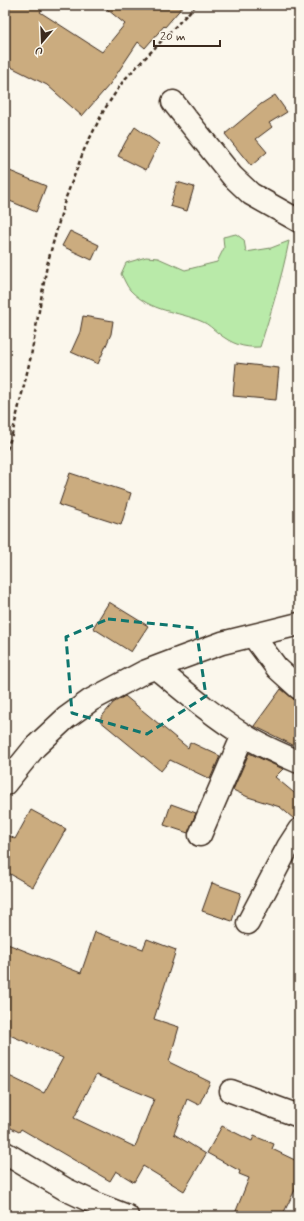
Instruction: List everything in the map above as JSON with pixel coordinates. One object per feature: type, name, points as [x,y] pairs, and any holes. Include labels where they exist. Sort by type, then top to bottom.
[{"type":"street","points":[[173,102],[232,176],[251,194],[299,222]]},
{"type":"street","points":[[5,784],[35,748],[66,718],[91,700],[144,672],[222,643],[299,624]]},
{"type":"street","points":[[253,636],[277,668],[299,688]]},
{"type":"street","points":[[156,668],[195,700],[243,735],[299,762]]},
{"type":"street","points":[[200,835],[243,735]]},
{"type":"street","points":[[248,923],[288,846],[299,830]]},
{"type":"street","points":[[231,1091],[299,1116]]},
{"type":"street","points":[[5,1153],[65,1189],[85,1208],[127,1216]]},
{"type":"path","points":[[5,456],[13,431],[31,356],[47,265],[65,200],[84,150],[104,110],[124,80],[196,5]]},
{"type":"highlighted area","points":[[108,619],[196,628],[206,696],[147,734],[72,713],[66,637]]},
{"type":"green space","points":[[236,234],[244,240],[246,252],[271,248],[289,241],[280,281],[260,347],[248,347],[233,343],[203,322],[147,303],[130,290],[121,274],[126,263],[146,257],[158,258],[185,270],[217,262],[224,248],[223,237]]},
{"type":"building","points":[[5,5],[46,5],[40,12],[102,52],[125,24],[102,5],[184,5],[145,48],[138,42],[110,84],[82,116],[47,85],[5,64]]},
{"type":"building","points":[[275,95],[287,112],[269,123],[272,127],[256,139],[267,152],[251,166],[225,134],[261,104]]},
{"type":"building","points":[[135,127],[159,144],[146,170],[118,156]]},
{"type":"building","points":[[5,169],[46,186],[36,212],[5,199]]},
{"type":"building","points":[[177,182],[194,187],[187,211],[170,206]]},
{"type":"building","points":[[70,231],[99,245],[92,260],[62,246]]},
{"type":"building","points":[[83,316],[113,321],[111,334],[98,364],[71,352],[80,332]]},
{"type":"building","points":[[236,363],[279,368],[276,400],[233,396]]},
{"type":"building","points":[[70,473],[131,493],[121,525],[59,505]]},
{"type":"building","points":[[109,602],[148,626],[131,652],[93,628]]},
{"type":"building","points":[[281,689],[299,702],[299,748],[254,726]]},
{"type":"building","points":[[125,696],[188,748],[190,742],[220,756],[210,779],[170,760],[161,771],[99,720],[113,703]]},
{"type":"building","points":[[249,753],[283,769],[275,777],[299,797],[299,818],[294,819],[280,807],[248,797],[233,790]]},
{"type":"building","points":[[171,804],[196,813],[188,833],[164,825]]},
{"type":"building","points":[[31,810],[66,829],[33,887],[5,871],[5,845],[10,836],[15,839]]},
{"type":"building","points":[[212,883],[241,893],[232,921],[202,911]]},
{"type":"building","points":[[95,932],[143,949],[147,939],[176,950],[154,1019],[179,1027],[169,1062],[210,1082],[199,1105],[187,1099],[174,1134],[206,1154],[184,1191],[143,1166],[134,1182],[116,1171],[110,1181],[21,1129],[19,1132],[5,1125],[5,1074],[44,1093],[63,1058],[5,1033],[5,943],[81,973]],"holes":[[[96,1075],[154,1099],[135,1147],[74,1118]]]},
{"type":"building","points":[[222,1126],[252,1141],[254,1136],[274,1144],[272,1149],[299,1162],[299,1182],[282,1216],[234,1216],[249,1178],[239,1174],[240,1171],[207,1153]]}]
